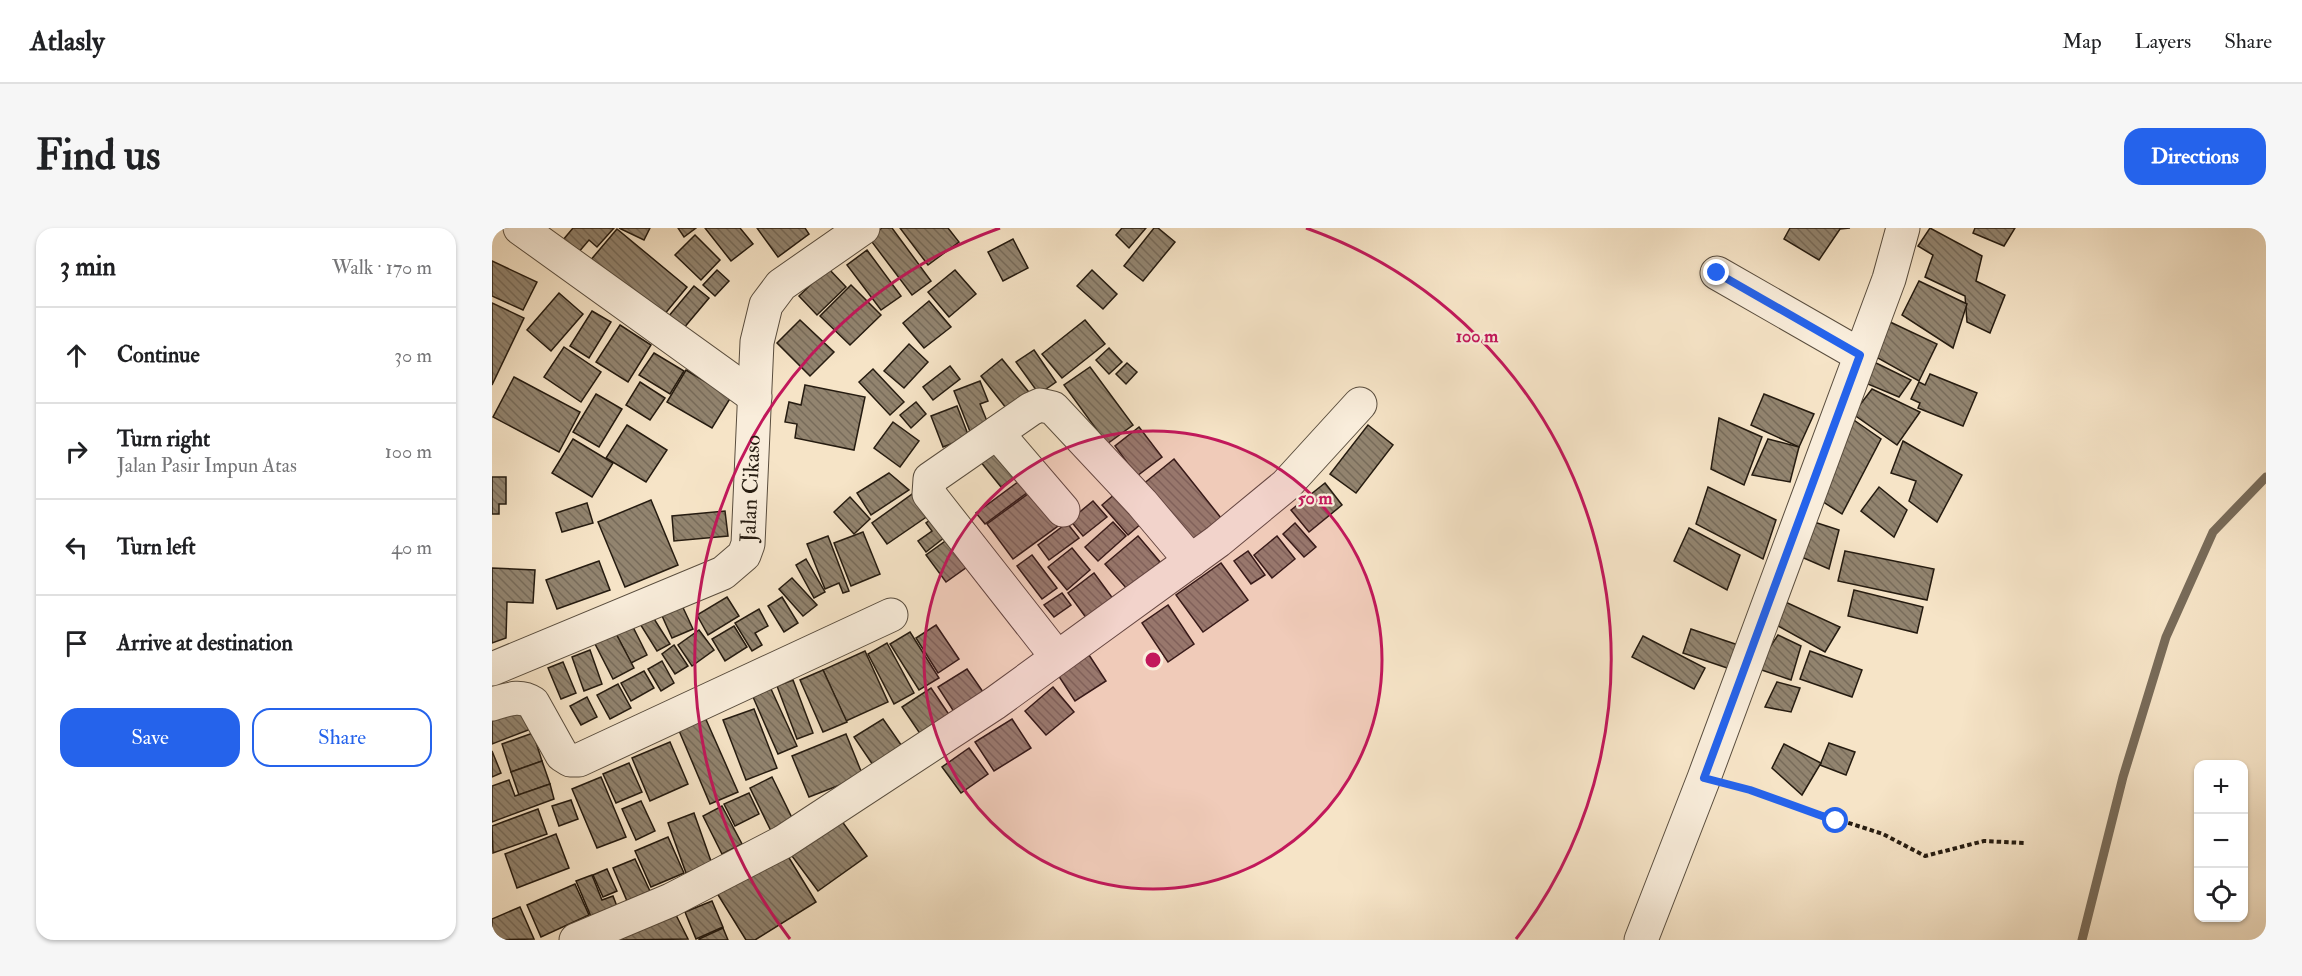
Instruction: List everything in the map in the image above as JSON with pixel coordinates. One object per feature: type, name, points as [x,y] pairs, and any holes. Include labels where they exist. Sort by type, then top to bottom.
[{"type":"street","points":[[520,228],[755,397]]},
{"type":"street","name":"Jalan Cikaso","points":[[492,669],[723,573],[744,555],[748,544],[757,342],[766,305],[781,285],[863,228]]},
{"type":"street","points":[[1641,940],[1704,778],[1889,279],[1903,228]]},
{"type":"street","points":[[1717,273],[1860,355]]},
{"type":"street","points":[[576,940],[671,900],[783,842],[995,703],[1191,561],[1286,485],[1360,404]]},
{"type":"street","points":[[1058,657],[929,494],[930,479],[1031,409],[1040,405],[1053,408],[1142,503],[1191,561]]},
{"type":"street","points":[[997,433],[1063,510]]},
{"type":"street","points":[[492,704],[516,698],[525,698],[532,702],[562,755],[570,760],[579,760],[891,615]]},
{"type":"path","points":[[1704,778],[1750,790],[1836,821],[1883,834],[1925,856],[1984,841],[2024,843]]},
{"type":"building","points":[[573,228],[614,228],[597,247],[589,240],[578,253],[563,240]]},
{"type":"building","points":[[619,228],[650,228],[644,240]]},
{"type":"building","points":[[678,228],[696,228],[684,237]]},
{"type":"building","points":[[705,228],[740,228],[753,244],[731,261]]},
{"type":"building","points":[[757,228],[805,228],[809,234],[778,257]]},
{"type":"building","points":[[882,228],[892,228],[931,281],[912,295],[869,238]]},
{"type":"building","points":[[900,228],[948,228],[959,242],[928,265]]},
{"type":"building","points":[[1122,228],[1146,228],[1129,248],[1116,235]]},
{"type":"building","points":[[1154,228],[1158,228],[1175,242],[1143,281],[1124,266]]},
{"type":"building","points":[[1790,228],[1850,228],[1840,229],[1819,260],[1784,239]]},
{"type":"building","points":[[1930,228],[1982,256],[1976,281],[2005,295],[1990,333],[1967,322],[1965,296],[1925,277],[1933,255],[1918,246]]},
{"type":"building","points":[[1975,228],[2015,228],[2004,246],[1973,233]]},
{"type":"building","points":[[617,229],[687,287],[659,321],[589,262]]},
{"type":"building","points":[[695,235],[720,260],[701,280],[675,255]]},
{"type":"building","points":[[1013,239],[1028,268],[1003,281],[988,252]]},
{"type":"building","points":[[867,250],[901,296],[881,310],[847,265]]},
{"type":"building","points":[[492,261],[537,282],[523,310],[492,296]]},
{"type":"building","points":[[828,268],[846,287],[817,315],[799,296]]},
{"type":"building","points":[[717,270],[729,281],[715,296],[703,285]]},
{"type":"building","points":[[955,270],[976,294],[949,317],[928,292]]},
{"type":"building","points":[[1092,270],[1117,294],[1103,309],[1077,286]]},
{"type":"building","points":[[1919,281],[1967,304],[1953,348],[1902,315]]},
{"type":"building","points":[[851,285],[881,315],[850,345],[820,316]]},
{"type":"building","points":[[694,286],[709,298],[678,335],[663,323]]},
{"type":"building","points":[[559,293],[583,314],[551,351],[527,330]]},
{"type":"building","points":[[929,301],[951,327],[924,348],[903,323]]},
{"type":"building","points":[[492,303],[524,318],[492,385]]},
{"type":"building","points":[[592,311],[611,322],[589,358],[570,346]]},
{"type":"building","points":[[800,320],[834,352],[810,376],[777,343]]},
{"type":"building","points":[[1085,320],[1105,344],[1062,378],[1042,354]]},
{"type":"building","points":[[1888,321],[1937,344],[1919,381],[1876,357]]},
{"type":"building","points":[[620,325],[651,345],[628,382],[596,362]]},
{"type":"building","points":[[909,344],[928,362],[904,388],[884,371]]},
{"type":"building","points":[[564,347],[601,372],[581,402],[544,377]]},
{"type":"building","points":[[1109,348],[1122,362],[1109,374],[1096,360]]},
{"type":"building","points":[[1034,350],[1056,382],[1039,394],[1016,362]]},
{"type":"building","points":[[654,353],[684,371],[670,394],[639,375]]},
{"type":"building","points":[[1002,359],[1032,396],[1010,413],[981,376]]},
{"type":"building","points":[[1874,362],[1911,380],[1899,397],[1863,382]]},
{"type":"building","points":[[1127,363],[1137,372],[1126,384],[1116,374]]},
{"type":"building","points":[[950,366],[960,379],[933,400],[923,387]]},
{"type":"building","points":[[1090,367],[1133,425],[1107,444],[1064,385]]},
{"type":"building","points":[[873,369],[904,402],[890,415],[859,382]]},
{"type":"building","points":[[686,370],[731,397],[712,428],[667,402]]},
{"type":"building","points":[[1930,374],[1977,393],[1963,426],[1918,408],[1920,403],[1911,399],[1919,382],[1925,385]]},
{"type":"building","points":[[514,377],[580,412],[559,452],[493,417]]},
{"type":"building","points":[[980,381],[988,401],[980,404],[989,426],[971,434],[954,391]]},
{"type":"building","points":[[640,382],[665,398],[650,420],[626,405]]},
{"type":"building","points":[[805,385],[865,397],[854,450],[795,438],[797,424],[785,422],[789,402],[801,405]]},
{"type":"building","points":[[1872,389],[1920,412],[1897,445],[1853,414]]},
{"type":"building","points":[[596,394],[622,409],[599,447],[573,432]]},
{"type":"building","points":[[1764,394],[1814,414],[1799,447],[1751,425]]},
{"type":"building","points":[[916,402],[926,414],[911,428],[900,415]]},
{"type":"building","points":[[957,406],[969,437],[943,447],[931,416]]},
{"type":"building","points":[[1719,418],[1762,437],[1744,485],[1711,469]]},
{"type":"building","points":[[1851,418],[1881,439],[1842,514],[1817,498]]},
{"type":"building","points":[[893,422],[919,441],[900,467],[874,448]]},
{"type":"building","points":[[627,425],[667,450],[646,482],[606,458]]},
{"type":"building","points":[[1368,425],[1393,445],[1356,493],[1330,474]]},
{"type":"building","points":[[1139,427],[1162,457],[1137,476],[1115,446]]},
{"type":"building","points":[[573,439],[613,463],[592,497],[552,473]]},
{"type":"building","points":[[1768,439],[1799,447],[1790,482],[1752,475]]},
{"type":"building","points":[[996,440],[1021,472],[1001,487],[976,456]]},
{"type":"building","points":[[1903,441],[1962,475],[1937,522],[1909,501],[1916,481],[1891,473]]},
{"type":"building","points":[[1174,459],[1221,518],[1190,543],[1142,485]]},
{"type":"building","points":[[889,473],[909,490],[871,515],[857,493]]},
{"type":"building","points":[[1030,473],[1039,484],[985,524],[976,513]]},
{"type":"building","points":[[492,477],[506,477],[506,504],[499,504],[499,514],[492,514]]},
{"type":"building","points":[[1325,483],[1342,505],[1309,532],[1291,510]]},
{"type":"building","points":[[1123,487],[1149,517],[1128,535],[1102,505]]},
{"type":"building","points":[[1708,487],[1776,520],[1763,559],[1696,524]]},
{"type":"building","points":[[1879,487],[1907,510],[1894,537],[1861,511]]},
{"type":"building","points":[[1032,491],[1058,526],[1013,559],[987,524]]},
{"type":"building","points":[[915,492],[938,509],[887,544],[872,523]]},
{"type":"building","points":[[850,497],[870,519],[854,534],[834,512]]},
{"type":"building","points":[[651,500],[678,565],[625,587],[598,522]]},
{"type":"building","points":[[1093,501],[1107,517],[1083,536],[1070,520]]},
{"type":"building","points":[[587,503],[593,523],[562,532],[556,513]]},
{"type":"building","points":[[725,511],[728,536],[674,541],[672,516]]},
{"type":"building","points":[[937,515],[950,533],[926,552],[918,541],[932,531],[926,523]]},
{"type":"building","points":[[1811,521],[1839,530],[1829,569],[1797,555]]},
{"type":"building","points":[[1113,522],[1126,536],[1098,561],[1085,547]]},
{"type":"building","points":[[1067,523],[1079,538],[1049,560],[1038,545]]},
{"type":"building","points":[[1295,523],[1316,547],[1304,557],[1283,534]]},
{"type":"building","points":[[1689,528],[1740,555],[1727,590],[1674,561]]},
{"type":"building","points":[[863,532],[880,574],[851,586],[834,543]]},
{"type":"building","points":[[955,534],[974,562],[946,582],[926,555]]},
{"type":"building","points":[[828,536],[849,591],[843,593],[839,583],[825,589],[807,544]]},
{"type":"building","points":[[1138,536],[1160,562],[1128,590],[1105,564]]},
{"type":"building","points":[[1277,536],[1295,559],[1272,578],[1254,555]]},
{"type":"building","points":[[1072,548],[1090,570],[1067,590],[1048,567]]},
{"type":"building","points":[[1248,551],[1265,575],[1251,584],[1234,561]]},
{"type":"building","points":[[1845,551],[1934,569],[1927,600],[1838,581]]},
{"type":"building","points":[[1032,555],[1057,588],[1042,599],[1017,566]]},
{"type":"building","points":[[806,559],[825,592],[814,598],[796,565]]},
{"type":"building","points":[[599,561],[610,590],[557,609],[546,580]]},
{"type":"building","points":[[1221,563],[1248,600],[1203,632],[1176,595]]},
{"type":"building","points":[[492,568],[535,570],[533,603],[507,602],[506,638],[492,643]]},
{"type":"building","points":[[1094,573],[1114,600],[1087,619],[1068,593]]},
{"type":"building","points":[[792,578],[817,605],[803,616],[779,589]]},
{"type":"building","points":[[1854,590],[1923,607],[1917,633],[1848,616]]},
{"type":"building","points":[[1062,593],[1071,605],[1054,617],[1044,605]]},
{"type":"building","points":[[727,597],[739,616],[708,635],[697,615]]},
{"type":"building","points":[[782,597],[798,623],[784,632],[768,606]]},
{"type":"building","points":[[679,599],[693,629],[672,638],[659,609]]},
{"type":"building","points":[[1781,600],[1840,627],[1825,652],[1771,622]]},
{"type":"building","points":[[1168,605],[1194,644],[1168,662],[1142,623]]},
{"type":"building","points":[[759,609],[768,626],[755,633],[762,645],[752,651],[735,623]]},
{"type":"building","points":[[649,611],[670,644],[657,651],[637,619]]},
{"type":"building","points":[[628,617],[647,655],[631,663],[612,626]]},
{"type":"building","points":[[936,625],[959,659],[938,673],[916,638]]},
{"type":"building","points":[[612,626],[634,668],[613,679],[591,636]]},
{"type":"building","points":[[734,626],[747,647],[725,661],[712,639]]},
{"type":"building","points":[[1691,629],[1747,648],[1739,672],[1683,653]]},
{"type":"building","points":[[699,630],[714,650],[692,666],[678,645]]},
{"type":"building","points":[[910,632],[939,678],[919,690],[890,644]]},
{"type":"building","points":[[1778,635],[1801,646],[1791,680],[1756,668]]},
{"type":"building","points":[[1643,636],[1705,668],[1694,689],[1632,657]]},
{"type":"building","points":[[887,643],[914,693],[894,704],[868,654]]},
{"type":"building","points":[[674,645],[688,666],[675,674],[662,654]]},
{"type":"building","points":[[590,650],[602,684],[584,691],[572,657]]},
{"type":"building","points":[[865,651],[888,702],[846,721],[823,670]]},
{"type":"building","points":[[1810,651],[1862,670],[1852,697],[1800,679]]},
{"type":"building","points":[[1089,655],[1106,681],[1075,701],[1058,675]]},
{"type":"building","points":[[662,661],[674,683],[661,691],[648,669]]},
{"type":"building","points":[[563,662],[576,693],[561,699],[548,668]]},
{"type":"building","points":[[967,669],[988,699],[958,718],[938,687]]},
{"type":"building","points":[[823,670],[847,722],[823,732],[800,680]]},
{"type":"building","points":[[644,671],[654,688],[631,701],[621,683]]},
{"type":"building","points":[[793,680],[813,733],[797,739],[777,686]]},
{"type":"building","points":[[1777,682],[1800,688],[1791,712],[1765,707]]},
{"type":"building","points":[[618,684],[631,708],[610,719],[597,695]]},
{"type":"building","points":[[1053,687],[1074,712],[1046,735],[1025,711]]},
{"type":"building","points":[[931,688],[952,719],[923,738],[902,707]]},
{"type":"building","points":[[771,689],[797,746],[778,754],[753,697]]},
{"type":"building","points":[[587,697],[597,717],[581,725],[570,706]]},
{"type":"building","points":[[528,707],[536,727],[492,744],[492,721]]},
{"type":"building","points":[[754,709],[777,768],[746,780],[723,720]]},
{"type":"building","points":[[704,715],[738,792],[710,804],[677,726]]},
{"type":"building","points":[[883,719],[904,749],[875,768],[854,737]]},
{"type":"building","points":[[1012,719],[1031,748],[994,771],[975,742]]},
{"type":"building","points":[[533,733],[542,761],[511,772],[502,744]]},
{"type":"building","points":[[846,734],[863,776],[809,797],[792,756]]},
{"type":"building","points":[[670,742],[688,784],[650,801],[632,758]]},
{"type":"building","points":[[1829,743],[1855,752],[1846,775],[1820,765]]},
{"type":"building","points":[[1784,744],[1821,763],[1802,795],[1772,768]]},
{"type":"building","points":[[969,748],[988,774],[961,793],[942,767]]},
{"type":"building","points":[[492,751],[501,773],[492,777]]},
{"type":"building","points":[[542,761],[550,784],[519,795],[511,772]]},
{"type":"building","points":[[629,763],[642,792],[616,803],[603,774]]},
{"type":"building","points":[[601,777],[626,837],[597,848],[572,789]]},
{"type":"building","points":[[772,777],[794,822],[772,833],[750,788]]},
{"type":"building","points":[[509,780],[515,796],[550,784],[554,799],[492,822],[492,786]]},
{"type":"building","points":[[749,793],[759,814],[735,826],[724,804]]},
{"type":"building","points":[[571,800],[578,819],[559,826],[552,806]]},
{"type":"building","points":[[641,801],[655,831],[636,840],[622,809]]},
{"type":"building","points":[[722,806],[742,844],[722,854],[703,816]]},
{"type":"building","points":[[538,809],[547,834],[493,853],[492,826]]},
{"type":"building","points":[[694,813],[712,864],[686,873],[668,823]]},
{"type":"building","points":[[836,813],[867,856],[818,891],[786,848]]},
{"type":"building","points":[[556,834],[569,868],[517,888],[505,854]]},
{"type":"building","points":[[668,837],[684,873],[651,887],[635,851]]},
{"type":"building","points":[[783,848],[816,902],[755,940],[746,940],[715,890]]},
{"type":"building","points":[[635,859],[650,891],[627,901],[613,868]]},
{"type":"building","points":[[607,869],[617,891],[603,897],[593,875]]},
{"type":"building","points":[[592,875],[602,900],[613,896],[618,909],[592,919],[576,881]]},
{"type":"building","points":[[575,884],[589,915],[541,937],[527,905]]},
{"type":"building","points":[[712,901],[723,927],[696,939],[685,912]]},
{"type":"building","points":[[520,907],[534,939],[492,940],[492,919]]},
{"type":"building","points":[[673,909],[688,939],[621,940],[619,937]]},
{"type":"building","points":[[723,928],[728,940],[699,940],[699,939]]},
{"type":"waterway","points":[[2082,940],[2123,777],[2166,637],[2213,532],[2266,477]]},
{"type":"route","points":[[1717,273],[1860,355],[1704,778],[1750,790],[1836,821]]}]
